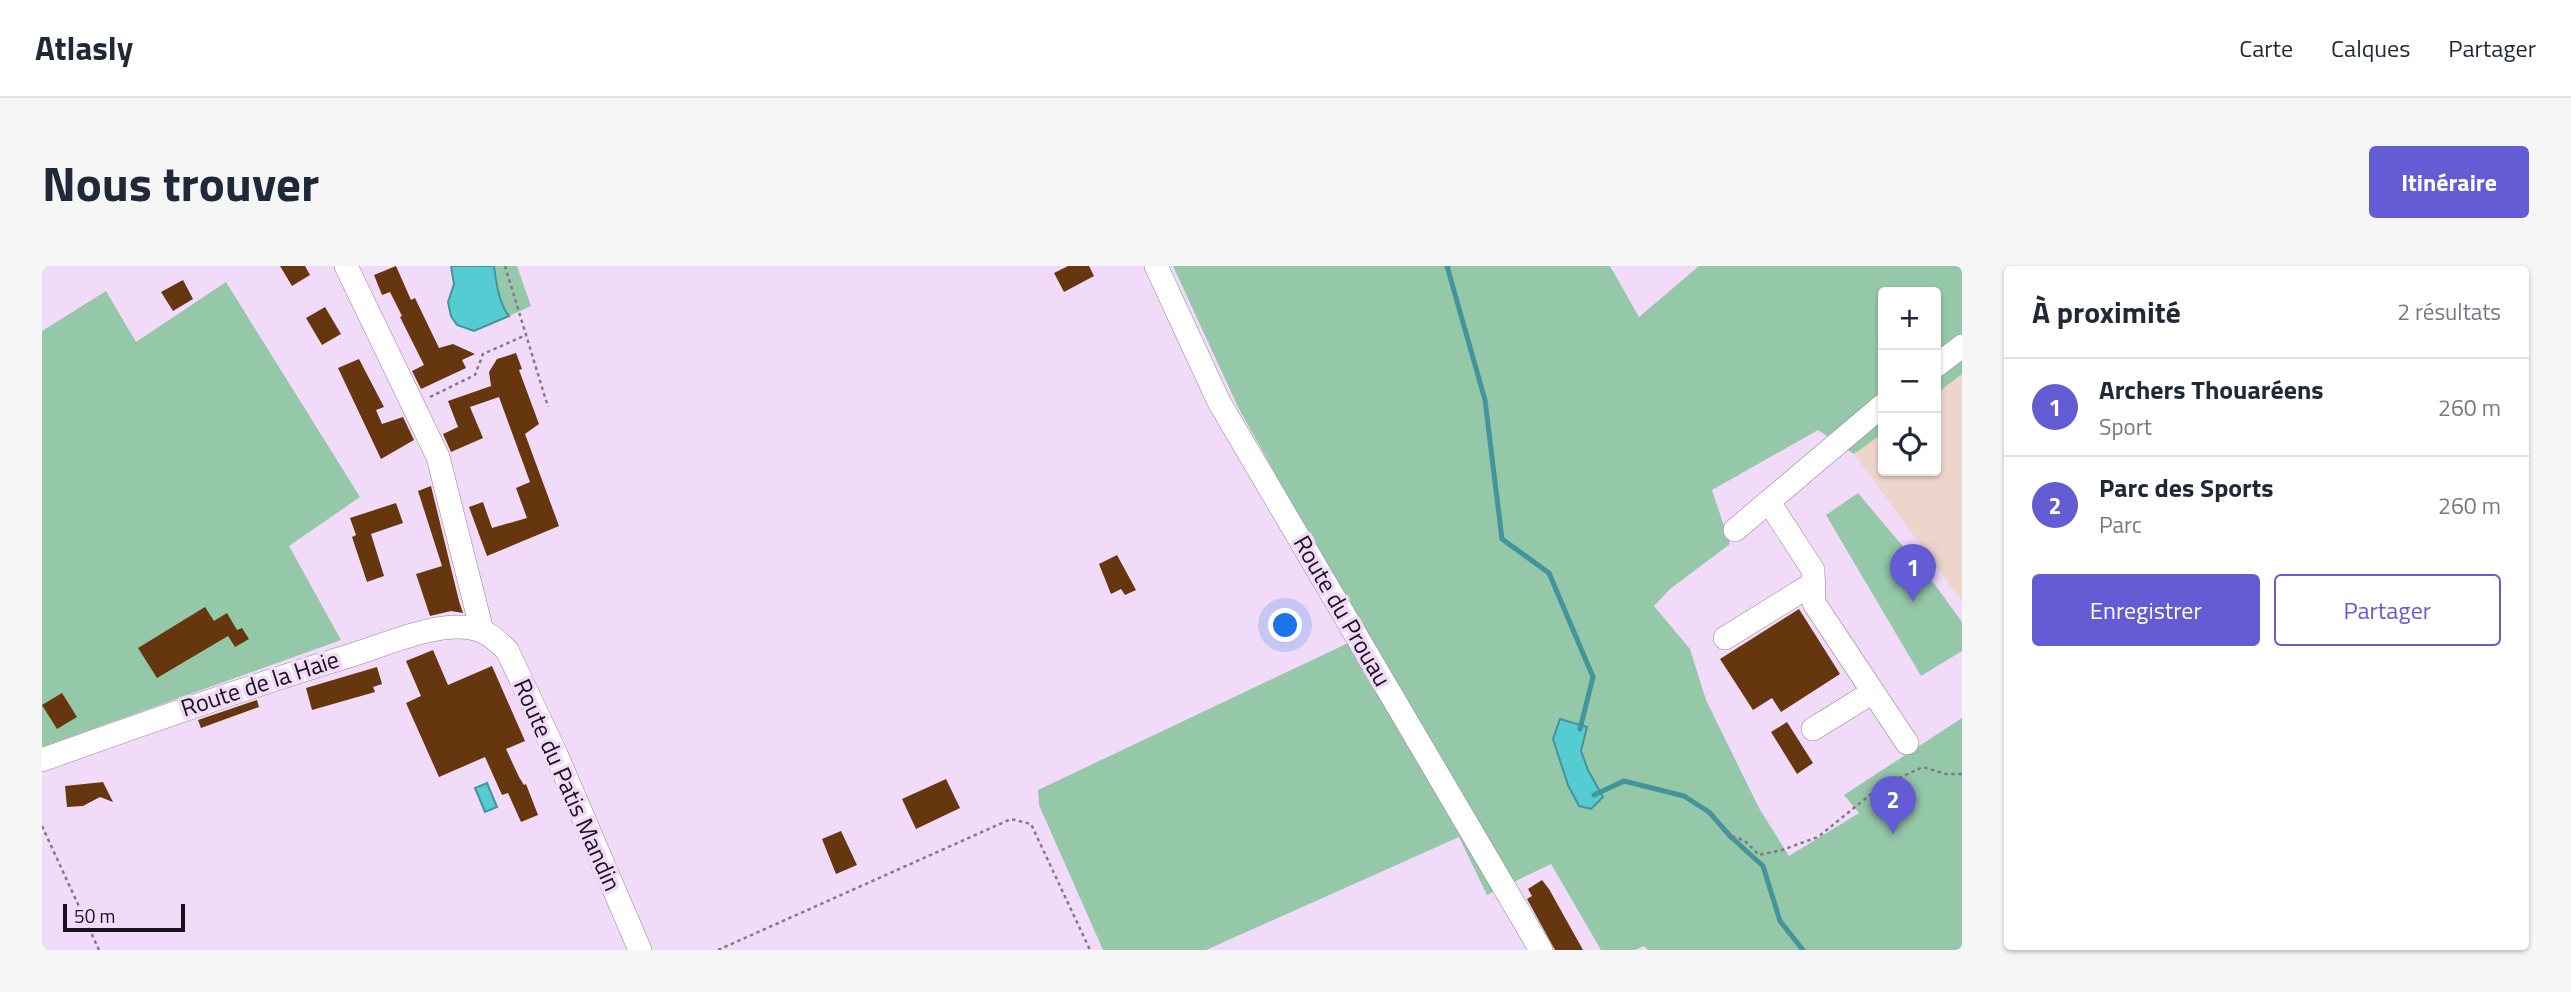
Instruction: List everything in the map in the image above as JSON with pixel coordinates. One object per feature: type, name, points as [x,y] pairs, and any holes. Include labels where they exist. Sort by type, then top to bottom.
[{"type":"street","points":[[346,266],[438,457],[482,631]]},
{"type":"street","name":"Route du Prouau","points":[[1156,266],[1219,402],[1541,950]]},
{"type":"street","points":[[1941,362],[1962,346]]},
{"type":"street","points":[[1735,530],[1878,409]]},
{"type":"street","points":[[1769,502],[1813,570],[1814,603],[1907,743]]},
{"type":"street","points":[[1725,638],[1814,583]]},
{"type":"street","name":"Route de la Haie","points":[[42,760],[233,691],[434,630],[470,627],[482,631]]},
{"type":"street","name":"Route du Patis Mandin","points":[[482,631],[495,638],[507,650],[556,754],[640,950]]},
{"type":"street","points":[[1813,729],[1874,692]]},
{"type":"path","points":[[505,266],[548,407]]},
{"type":"path","points":[[414,406],[475,375],[483,354],[526,335]]},
{"type":"path","points":[[1732,836],[1745,841],[1759,855],[1782,850],[1818,837],[1881,786],[1923,767],[1946,774],[1962,774]]},
{"type":"path","points":[[718,950],[1011,820],[1031,824],[1090,950]]},
{"type":"path","points":[[42,826],[99,950]]},
{"type":"shaded area","points":[[451,266],[494,266],[500,299],[509,316],[474,331],[457,325],[451,316],[448,302],[454,284]]},
{"type":"shaded area","points":[[494,266],[517,266],[531,306],[509,316],[500,299]]},
{"type":"shaded area","points":[[1173,266],[1610,266],[1639,317],[1699,266],[1962,266],[1962,374],[1941,390],[1941,287],[1878,287],[1878,437],[1854,454],[1818,430],[1712,490],[1730,544],[1670,589],[1654,606],[1690,649],[1706,700],[1759,808],[1789,856],[1859,813],[1844,795],[1962,718],[1962,950],[1648,950],[1644,946],[1635,950],[1601,950],[1551,864],[1487,895],[1459,837],[1206,950],[1103,950],[1039,805],[1038,790],[1365,635],[1238,407]],"holes":[[[1586,727],[1581,751],[1603,797],[1579,806],[1568,785],[1553,739]]]},
{"type":"shaded area","points":[[226,282],[360,497],[289,546],[341,640],[42,747],[42,331],[106,291],[136,342]]},
{"type":"shaded area","points":[[1962,374],[1962,601],[1854,454],[1878,437],[1878,476],[1941,476],[1941,390]]},
{"type":"shaded area","points":[[1858,493],[1933,582],[1962,622],[1962,651],[1921,676],[1826,515]]},
{"type":"shaded area","points":[[1560,719],[1587,727],[1581,751],[1603,797],[1591,809],[1579,806],[1568,785],[1553,739]]},
{"type":"shaded area","points":[[487,783],[497,807],[485,812],[475,788]]},
{"type":"building","points":[[280,266],[305,266],[310,275],[292,286]]},
{"type":"building","points":[[396,266],[411,300],[415,298],[439,348],[453,344],[475,354],[462,360],[466,368],[421,389],[412,371],[424,365],[390,292],[382,295],[374,275]]},
{"type":"building","points":[[1068,266],[1089,266],[1094,276],[1064,292],[1054,273]]},
{"type":"building","points":[[183,280],[193,299],[173,311],[161,292]]},
{"type":"building","points":[[325,307],[341,334],[322,345],[306,318]]},
{"type":"building","points":[[516,353],[522,369],[519,370],[539,424],[525,434],[559,526],[487,556],[469,507],[483,502],[492,528],[527,518],[516,488],[530,482],[499,397],[470,407],[483,438],[451,452],[443,434],[458,427],[448,401],[491,386],[489,372],[497,359]]},
{"type":"building","points":[[359,359],[384,407],[376,410],[382,424],[403,417],[414,440],[381,459],[338,368]]},
{"type":"building","points":[[431,486],[463,613],[451,611],[430,616],[416,574],[442,566],[418,491]]},
{"type":"building","points":[[396,503],[403,523],[371,534],[384,576],[367,582],[352,537],[356,535],[350,518]]},
{"type":"building","points":[[1117,555],[1136,590],[1125,595],[1121,589],[1111,594],[1099,564]]},
{"type":"building","points":[[205,607],[214,621],[227,613],[237,630],[242,628],[249,639],[235,647],[228,636],[157,678],[138,648]]},
{"type":"building","points":[[1799,609],[1840,674],[1781,712],[1772,698],[1753,710],[1720,659]]},
{"type":"building","points":[[433,650],[448,685],[492,666],[525,741],[506,749],[519,777],[524,785],[526,784],[538,815],[521,822],[508,793],[502,795],[485,757],[439,777],[406,703],[421,696],[406,661]]},
{"type":"building","points":[[377,667],[382,684],[373,687],[375,692],[312,710],[306,688]]},
{"type":"building","points":[[62,693],[77,717],[57,729],[42,705]]},
{"type":"building","points":[[257,700],[259,707],[201,728],[198,720]]},
{"type":"building","points":[[1787,722],[1813,763],[1797,774],[1771,732]]},
{"type":"building","points":[[946,779],[960,808],[916,829],[902,799]]},
{"type":"building","points":[[103,782],[113,802],[100,797],[83,806],[67,807],[65,786]]},
{"type":"building","points":[[841,831],[857,865],[836,874],[822,839]]},
{"type":"building","points":[[1542,880],[1583,950],[1555,950],[1527,899],[1532,896],[1528,889]]},
{"type":"waterway","points":[[1447,266],[1485,400],[1502,539],[1549,573],[1593,677],[1580,729]]},
{"type":"waterway","points":[[1594,795],[1624,781],[1684,796],[1709,812],[1731,837],[1763,866],[1780,921],[1803,950]]},
{"type":"place","name":"Archers Thouaréens","points":[[1913,602]]},
{"type":"place","name":"Parc des Sports","points":[[1893,834]]}]
